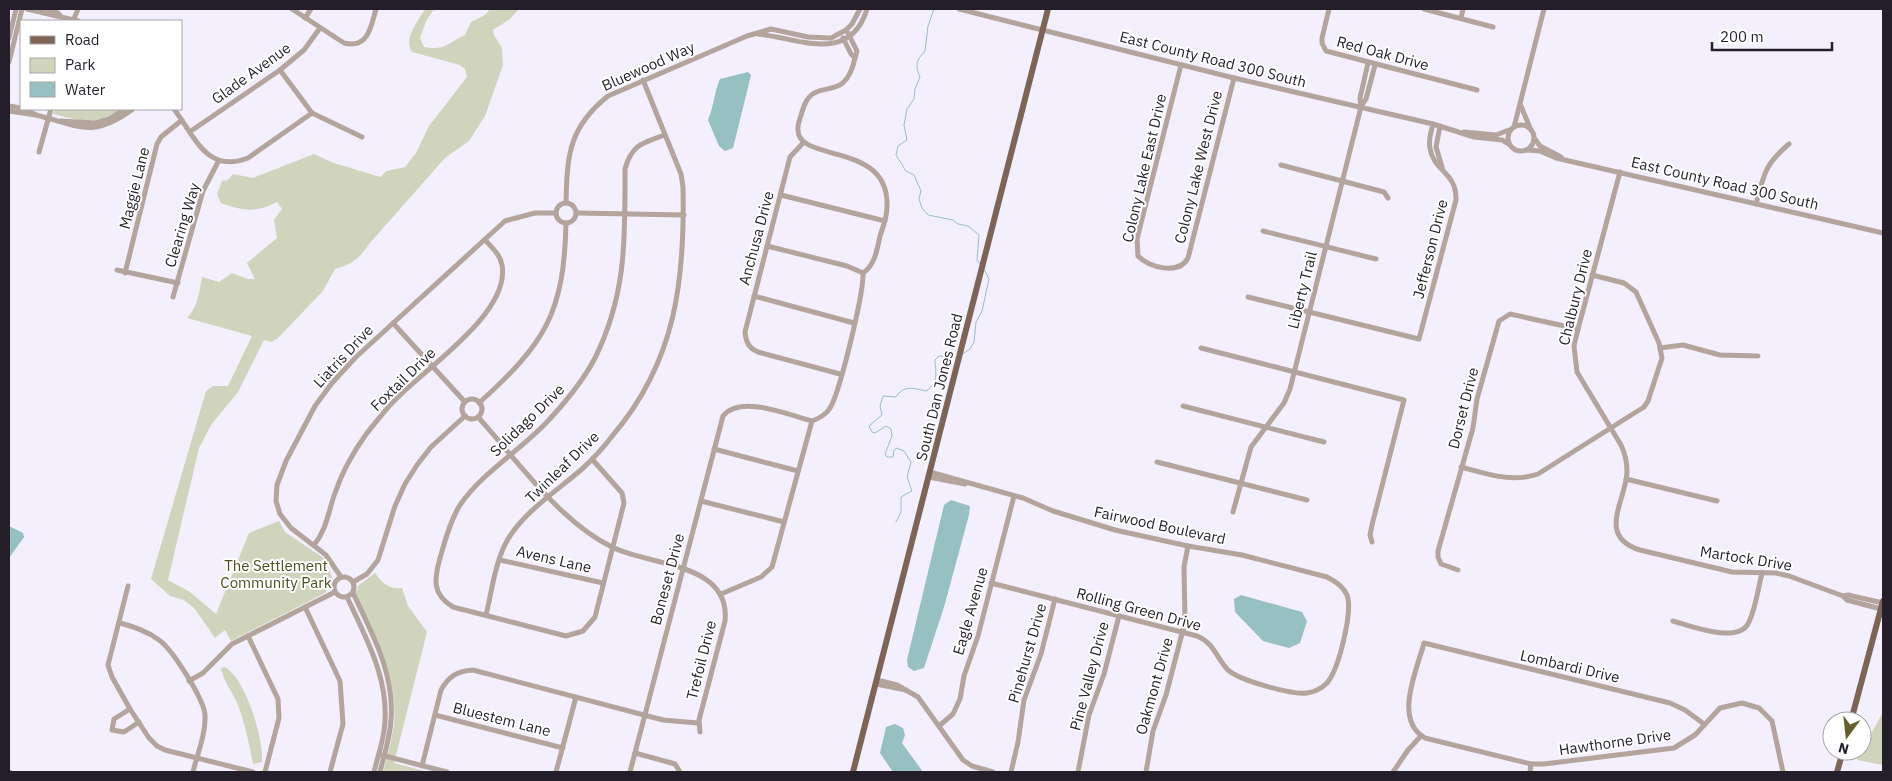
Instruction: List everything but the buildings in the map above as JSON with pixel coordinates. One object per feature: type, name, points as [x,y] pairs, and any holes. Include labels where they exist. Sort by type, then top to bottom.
[{"type":"main road","name":"South Dan Jones Road","points":[[853,772],[1048,9]]},
{"type":"main road","points":[[1854,711],[1882,604]]},
{"type":"street","points":[[9,38],[16,9]]},
{"type":"street","points":[[9,62],[22,9]]},
{"type":"street","points":[[27,9],[57,17],[61,16]]},
{"type":"street","points":[[42,9],[58,13],[72,20]]},
{"type":"street","points":[[292,9],[320,28],[352,45],[366,38],[376,9]]},
{"type":"street","points":[[305,18],[310,9]]},
{"type":"street","name":"Bluewood Way","points":[[566,203],[569,154],[575,132],[590,111],[608,96],[771,29],[822,39],[840,34],[852,24],[860,9]]},
{"type":"street","points":[[755,34],[814,45],[826,45],[844,40],[849,36],[860,24],[867,9]]},
{"type":"street","name":"East County Road 300 South","points":[[959,9],[1234,78],[1433,124],[1474,137],[1502,140],[1509,144]]},
{"type":"street","name":"Red Oak Drive","points":[[1329,9],[1322,38],[1323,48],[1331,53],[1477,90]]},
{"type":"street","points":[[1424,9],[1493,26]]},
{"type":"street","points":[[1461,18],[1463,9]]},
{"type":"street","points":[[1520,100],[1524,118],[1534,139],[1527,150],[1516,151],[1509,144],[1508,136],[1517,120],[1520,100],[1544,9]]},
{"type":"street","name":"Glade Avenue","points":[[191,131],[280,70],[304,50],[320,28]]},
{"type":"street","points":[[846,30],[857,51],[849,78],[830,89],[813,92],[808,96],[798,130],[803,142],[811,147],[854,158],[872,170],[883,185],[887,210],[885,221],[873,264],[863,273]]},
{"type":"street","points":[[840,34],[855,58]]},
{"type":"street","name":"Liberty Trail","points":[[1233,512],[1250,446],[1286,399],[1295,372],[1361,107],[1360,98],[1368,63]]},
{"type":"street","name":"Colony Lake East Drive","points":[[1158,266],[1140,258],[1136,243],[1181,65]]},
{"type":"street","points":[[1361,107],[1366,100],[1375,65]]},
{"type":"street","points":[[280,70],[312,113],[362,137]]},
{"type":"street","name":"Colony Lake West Drive","points":[[1158,266],[1178,268],[1188,258],[1234,78]]},
{"type":"street","name":"Twinleaf Drive","points":[[486,615],[500,560],[509,538],[519,526],[592,459],[614,434],[639,400],[661,357],[672,325],[679,292],[684,215],[681,174],[643,80]]},
{"type":"street","points":[[27,110],[83,128],[97,128],[110,124],[131,110]]},
{"type":"street","points":[[40,152],[51,110]]},
{"type":"street","points":[[61,121],[95,123],[109,119],[124,110]]},
{"type":"street","points":[[175,110],[206,153],[221,162],[236,163],[248,158],[312,113]]},
{"type":"street","points":[[9,111],[36,114]]},
{"type":"street","name":"Maggie Lane","points":[[125,273],[158,144],[161,137],[182,120]]},
{"type":"street","name":"Jefferson Drive","points":[[1310,312],[1419,339],[1456,200],[1455,185],[1442,167],[1434,160],[1430,150],[1433,124]]},
{"type":"street","points":[[1512,128],[1522,125],[1530,128]]},
{"type":"street","name":"Jefferson Drive","points":[[1440,126],[1436,147],[1442,167]]},
{"type":"street","name":"East County Road 300 South","points":[[1461,132],[1496,135],[1512,128]]},
{"type":"street","name":"Solidago Drive","points":[[603,583],[595,616],[583,631],[576,635],[566,636],[453,607],[439,595],[435,578],[446,539],[460,506],[476,485],[544,426],[576,390],[596,356],[610,324],[623,271],[625,169],[632,151],[640,145],[665,135]]},
{"type":"street","name":"East County Road 300 South","points":[[1534,139],[1540,146],[1561,157]]},
{"type":"street","name":"Anchusa Drive","points":[[803,142],[790,157],[745,332],[747,344],[758,352],[840,374]]},
{"type":"street","points":[[1756,204],[1764,175],[1772,159],[1789,144]]},
{"type":"street","name":"East County Road 300 South","points":[[1527,150],[1883,233]]},
{"type":"street","name":"Clearing Way","points":[[173,297],[203,191],[221,162]]},
{"type":"street","points":[[1280,165],[1384,192],[1388,198]]},
{"type":"street","name":"Chalbury Drive","points":[[1619,536],[1616,520],[1626,479],[1625,454],[1577,372],[1574,346],[1620,172]]},
{"type":"street","points":[[781,195],[885,221]]},
{"type":"street","points":[[566,203],[574,206],[576,213],[574,220],[566,223],[558,219],[556,213],[558,206],[566,203]]},
{"type":"street","name":"Liatris Drive","points":[[341,577],[326,555],[291,528],[280,514],[276,501],[277,485],[300,432],[315,406],[356,357],[506,221],[520,215],[556,213]]},
{"type":"street","points":[[576,213],[684,215]]},
{"type":"street","points":[[479,403],[527,357],[548,322],[563,277],[566,223]]},
{"type":"street","points":[[1263,231],[1376,259]]},
{"type":"street","name":"Foxtail Drive","points":[[314,545],[324,531],[335,492],[348,463],[367,433],[394,401],[472,331],[496,294],[501,281],[502,266],[499,255],[485,240]]},
{"type":"street","points":[[767,246],[848,266],[863,273]]},
{"type":"street","points":[[117,270],[178,283]]},
{"type":"street","points":[[478,417],[577,524],[612,547],[630,555],[705,577],[721,594],[761,577],[770,571],[812,421],[821,417],[832,406],[864,284],[863,273]]},
{"type":"street","points":[[1462,467],[1507,478],[1532,476],[1605,432],[1648,401],[1662,358],[1660,348],[1636,292],[1624,283],[1592,275]]},
{"type":"street","points":[[754,296],[854,322]]},
{"type":"street","points":[[1248,296],[1310,312]]},
{"type":"street","name":"Dorset Drive","points":[[1458,570],[1442,564],[1438,557],[1499,321],[1510,314],[1578,329]]},
{"type":"street","points":[[393,323],[465,402]]},
{"type":"street","points":[[1660,348],[1683,345],[1720,355],[1758,356]]},
{"type":"street","points":[[1201,348],[1404,400],[1372,525],[1370,535],[1372,542]]},
{"type":"street","points":[[471,400],[479,403],[481,411],[478,417],[472,419],[465,416],[462,408],[465,402],[471,400]]},
{"type":"street","name":"Boneset Drive","points":[[630,772],[723,416],[733,408],[752,406],[812,421]]},
{"type":"street","points":[[1182,406],[1324,442]]},
{"type":"street","points":[[354,582],[367,574],[378,560],[395,506],[417,465],[431,447],[465,416]]},
{"type":"street","points":[[714,449],[798,471]]},
{"type":"street","points":[[592,459],[622,493],[624,502],[603,583]]},
{"type":"street","points":[[1156,462],[1307,500]]},
{"type":"street","name":"Fairwood Boulevard","points":[[929,475],[956,484],[966,484],[1014,496],[1099,526],[1188,546],[1242,555],[1327,577],[1337,582],[1346,592],[1349,611],[1335,668],[1328,682],[1321,688]]},
{"type":"street","points":[[1626,479],[1717,501]]},
{"type":"street","name":"Eagle Avenue","points":[[939,726],[953,714],[958,706],[964,676],[978,636],[1014,496]]},
{"type":"street","points":[[700,500],[784,522]]},
{"type":"street","name":"Martock Drive","points":[[1619,536],[1626,544],[1640,550],[1732,572],[1789,576],[1843,596],[1848,595],[1882,604]]},
{"type":"street","name":"Oakmont Drive","points":[[1146,772],[1153,731],[1166,695],[1186,611],[1184,567],[1188,546]]},
{"type":"street","name":"Avens Lane","points":[[500,560],[603,583]]},
{"type":"street","points":[[1673,621],[1726,634],[1742,630],[1749,621],[1762,573]]},
{"type":"street","points":[[353,593],[347,597],[340,596],[335,592],[334,585],[341,577],[348,577],[354,582]]},
{"type":"street","points":[[354,582],[353,593],[376,642],[388,679],[392,718],[374,772]]},
{"type":"street","name":"Rolling Green Drive","points":[[992,583],[1182,632],[1207,641],[1227,669],[1236,676],[1297,693],[1307,693],[1321,688]]},
{"type":"street","points":[[128,586],[108,665],[112,677],[149,738],[157,746],[253,772]]},
{"type":"street","points":[[189,681],[203,673],[224,650],[335,592]]},
{"type":"street","name":"Trefoil Drive","points":[[700,732],[698,723],[725,621],[725,610],[721,594]]},
{"type":"street","points":[[347,597],[370,644],[382,680],[385,716],[380,772]]},
{"type":"street","name":"Pinehurst Drive","points":[[1011,772],[1018,742],[1024,700],[1041,654],[1055,599]]},
{"type":"street","points":[[305,607],[340,681],[343,724],[330,772]]},
{"type":"street","name":"Pine Valley Drive","points":[[1078,772],[1088,715],[1104,674],[1119,616]]},
{"type":"street","points":[[120,623],[141,629],[160,640],[170,651],[202,704],[205,714],[205,725],[193,772]]},
{"type":"street","points":[[248,636],[278,699],[279,718],[265,772]]},
{"type":"street","name":"Lombardi Drive","points":[[1421,736],[1415,731],[1409,712],[1410,694],[1424,643],[1670,703],[1685,710],[1704,724]]},
{"type":"street","points":[[422,766],[441,690],[446,681],[461,671],[473,670],[666,721],[698,723]]},
{"type":"street","points":[[876,682],[909,691],[922,701],[967,763],[993,772]]},
{"type":"street","points":[[556,772],[576,697]]},
{"type":"street","name":"Hawthorne Drive","points":[[1421,736],[1531,764],[1669,749],[1690,739],[1716,711],[1728,704],[1746,703],[1759,708],[1772,722],[1783,772]]},
{"type":"street","points":[[130,709],[114,719],[112,730],[124,732],[139,722]]},
{"type":"street","name":"Bluestem Lane","points":[[435,715],[563,748]]},
{"type":"street","points":[[1393,772],[1408,750],[1421,736]]},
{"type":"street","points":[[635,753],[680,770]]},
{"type":"street","points":[[381,755],[447,772]]},
{"type":"street","points":[[1530,772],[1531,764]]},
{"type":"green space","points":[[425,9],[434,9],[426,21],[420,38],[424,47],[437,48],[446,46],[465,35],[471,22],[485,15],[490,9],[519,9],[510,19],[493,30],[502,48],[503,65],[485,116],[469,141],[445,158],[359,257],[335,269],[323,291],[278,338],[271,342],[264,340],[238,392],[211,425],[199,448],[168,580],[190,592],[216,614],[249,533],[279,521],[285,532],[325,559],[333,580],[325,593],[231,641],[225,630],[215,638],[195,609],[184,600],[170,596],[151,579],[206,391],[213,386],[228,386],[252,336],[187,318],[196,304],[202,277],[219,282],[232,273],[248,279],[255,279],[247,263],[277,238],[274,220],[282,209],[277,202],[263,208],[249,210],[236,208],[221,203],[217,194],[222,181],[228,180],[233,174],[253,178],[314,154],[331,162],[380,177],[387,171],[405,167],[416,153],[429,126],[467,77],[465,69],[460,65],[412,52],[409,41],[410,36]]},
{"type":"green space","points":[[55,110],[119,110],[96,120],[72,119],[53,114]]},
{"type":"green space","name":"The Settlement Community Park","points":[[375,573],[387,585],[393,588],[402,588],[408,606],[427,632],[394,763],[428,772],[383,772],[394,724],[393,689],[378,641],[355,594],[359,585]]},
{"type":"green space","points":[[225,667],[240,684],[252,711],[260,740],[262,762],[253,764],[240,710],[222,673],[221,668]]},
{"type":"green space","points":[[1883,712],[1883,765],[1862,761],[1872,761],[1872,732]]},
{"type":"water","points":[[748,72],[751,75],[733,148],[725,151],[719,146],[708,120],[716,89],[720,79]]},
{"type":"water","points":[[951,500],[970,506],[969,515],[944,607],[924,668],[914,671],[908,667],[907,660],[944,505]]},
{"type":"water","points":[[9,526],[23,533],[24,537],[9,558]]},
{"type":"water","points":[[1241,595],[1302,612],[1307,621],[1300,643],[1289,648],[1263,641],[1235,612],[1234,599]]},
{"type":"water","points":[[895,724],[903,728],[905,735],[902,743],[923,772],[893,772],[880,753],[886,727]]},
{"type":"waterway","points":[[934,9],[928,26],[925,51],[917,63],[920,77],[915,89],[914,99],[907,109],[904,125],[907,140],[898,146],[896,155],[906,171],[914,175],[921,191],[919,199],[922,208],[928,215],[953,220],[958,224],[968,226],[979,235],[977,260],[980,264]]},
{"type":"waterway","points":[[961,355],[970,349],[974,342],[976,322],[982,311],[989,279],[984,269]]},
{"type":"waterway","points":[[896,522],[901,512],[901,497],[912,491],[907,477],[911,462],[904,451],[897,448],[894,450],[893,457],[887,457],[885,454],[892,436],[891,429],[886,426],[875,433],[872,432],[869,426],[882,415],[880,406],[883,396],[896,397],[899,393],[909,388],[926,391],[935,380],[935,360],[939,356],[955,357]]}]
